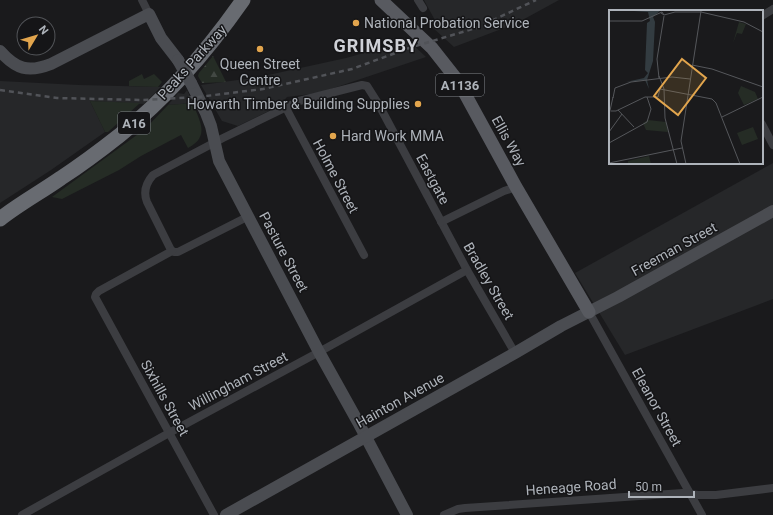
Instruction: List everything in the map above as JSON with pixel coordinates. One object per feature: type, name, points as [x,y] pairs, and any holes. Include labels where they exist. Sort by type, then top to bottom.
[{"type":"highway","name":"Peaks Parkway","points":[[0,219],[63,177],[143,115],[182,77],[197,60],[222,31],[243,0]]},
{"type":"main road","name":"Ellis Way","points":[[381,0],[432,48],[458,81],[516,187],[589,312]]},
{"type":"street","name":"Pasture Street","points":[[142,0],[161,38],[178,60],[191,83],[206,113],[212,130],[219,161],[407,515]]},
{"type":"street","points":[[418,0],[423,8]]},
{"type":"street","points":[[763,15],[773,9]]},
{"type":"street","points":[[0,50],[10,61],[18,66],[29,69],[39,69],[149,14]]},
{"type":"street","name":"Eastgate","points":[[286,108],[299,101],[351,87],[362,85],[367,86],[379,105],[441,222]]},
{"type":"street","points":[[248,216],[178,252],[173,252],[145,196],[147,183],[153,174],[286,108]]},
{"type":"street","name":"Holme Street","points":[[286,108],[364,255]]},
{"type":"street","points":[[763,126],[773,145]]},
{"type":"street","points":[[441,222],[504,191],[516,187]]},
{"type":"street","name":"Freeman Street","points":[[589,312],[773,211]]},
{"type":"street","name":"Bradley Street","points":[[441,222],[466,270],[515,353]]},
{"type":"street","name":"Sixhills Street","points":[[173,252],[96,294],[96,301],[214,515]]},
{"type":"street","name":"Willingham Street","points":[[22,515],[169,432],[320,352],[466,270]]},
{"type":"street","name":"Hainton Avenue","points":[[226,515],[561,326],[589,312]]},
{"type":"street","name":"Eleanor Street","points":[[589,312],[702,515]]},
{"type":"street","name":"Heneage Road","points":[[444,515],[458,509],[465,508],[683,492],[698,495],[716,495],[773,488]]},
{"type":"shaded area","points":[[424,0],[559,0],[517,23],[454,47],[432,27],[437,24]]},
{"type":"shaded area","points":[[406,38],[426,57],[319,93],[287,97],[279,106],[238,126],[222,121],[201,85],[259,77],[346,58],[371,51]]},
{"type":"shaded area","points":[[0,81],[161,87],[144,104],[90,101],[105,132],[51,170],[0,203]]},
{"type":"shaded area","points":[[187,90],[193,103],[168,105],[178,93],[184,94]]},
{"type":"shaded area","points":[[773,163],[773,299],[625,355],[575,273]]},
{"type":"green space","points":[[213,56],[226,82],[202,83],[198,76],[199,73]]},
{"type":"green space","points":[[142,74],[144,79],[154,74],[162,82],[158,87],[129,86],[129,81]]},
{"type":"green space","points":[[90,101],[140,103],[108,132],[105,132]]},
{"type":"green space","points":[[193,103],[200,122],[201,133],[195,143],[188,148],[181,135],[141,156],[119,170],[62,199],[52,197],[145,129],[168,105]]},
{"type":"railway","points":[[0,90],[57,98],[142,100],[198,97],[263,89],[352,69],[409,48],[476,28],[536,0]]},
{"type":"place","name":"National Probation Service","points":[[356,23]]},
{"type":"place","name":"Queen Street Centre","points":[[260,49]]},
{"type":"place","name":"Howarth Timber & Building Supplies","points":[[418,104]]},
{"type":"place","name":"Hard Work MMA","points":[[333,136]]},
{"type":"district","name":"GRIMSBY","points":[[376,46]]}]
